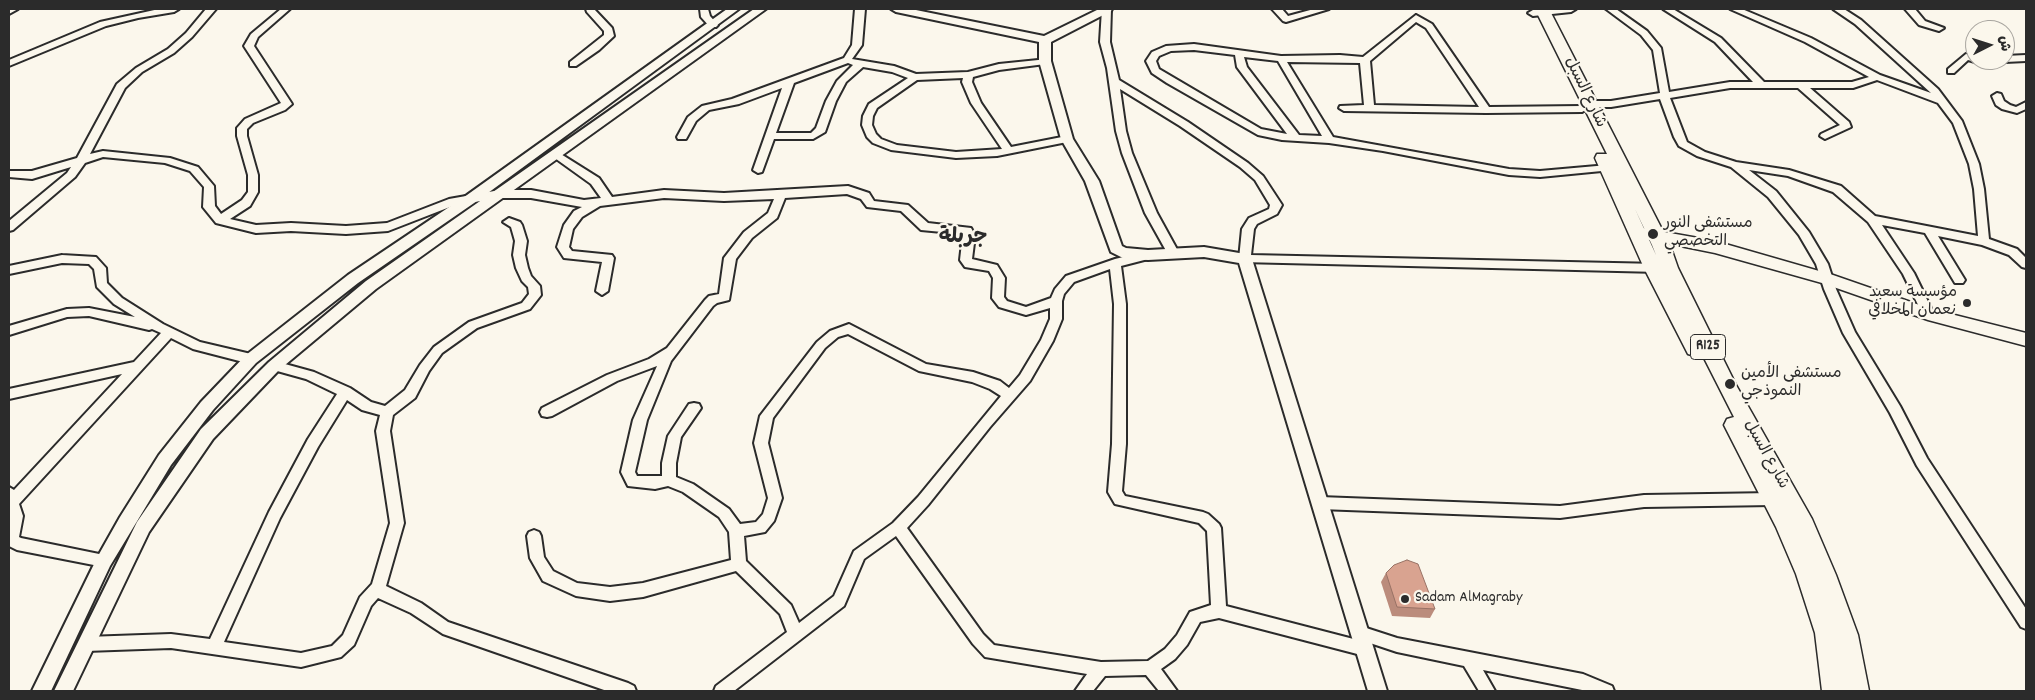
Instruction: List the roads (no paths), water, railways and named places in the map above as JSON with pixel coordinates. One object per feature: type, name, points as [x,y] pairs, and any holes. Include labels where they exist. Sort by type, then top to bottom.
[{"type":"main road","name":"شارع السبل","points":[[1537,10],[1586,106],[1661,268],[1786,525],[1807,574],[1826,633],[1834,691]]},
{"type":"main road","name":"شارع السبل","points":[[1586,106],[1608,168],[1649,239]]},
{"type":"main road","points":[[1649,239],[1829,284],[1928,314],[2026,340]]},
{"type":"main road","name":"شارع السبل","points":[[1661,268],[1804,525],[1825,575],[1846,635],[1857,691]]},
{"type":"main road","points":[[1829,284],[1926,323],[2026,350]]},
{"type":"street","points":[[9,12],[13,9]]},
{"type":"street","points":[[9,63],[103,24],[137,15],[174,9]]},
{"type":"street","points":[[9,227],[71,175],[82,159],[121,86],[139,70],[171,51],[189,35],[212,9]]},
{"type":"street","points":[[220,220],[246,203],[253,192],[253,175],[242,136],[243,125],[287,104],[249,46],[254,36],[286,9]]},
{"type":"street","points":[[573,64],[596,48],[608,36],[609,30],[591,9]]},
{"type":"street","points":[[704,9],[706,17],[713,25]]},
{"type":"street","points":[[41,691],[104,561],[126,522],[166,460],[207,406],[251,359],[353,279],[472,198],[734,9]]},
{"type":"street","points":[[63,691],[142,527],[208,434],[274,366],[371,285],[761,9]]},
{"type":"street","points":[[682,136],[692,119],[706,108],[735,102],[847,60],[857,45],[860,9]]},
{"type":"street","points":[[896,9],[1045,40],[1106,9],[1105,42],[1114,81],[1121,131],[1127,153],[1151,213],[1173,253]]},
{"type":"street","points":[[1277,9],[1286,19],[1324,9]]},
{"type":"street","name":"شارع السبل","points":[[1537,10],[1571,9]]},
{"type":"street","points":[[1610,9],[1644,33],[1658,50],[1666,103],[1683,144],[1701,154],[1735,165],[1789,172],[1837,189],[1872,219],[1908,273],[1928,314]]},
{"type":"street","points":[[1668,9],[1718,40],[1738,59],[1761,86]]},
{"type":"street","points":[[1735,9],[1808,40],[1878,77],[1910,91],[1942,101]]},
{"type":"street","points":[[1838,9],[1858,22],[1882,42],[1912,73],[1934,91],[1958,123],[1974,164],[1979,189],[1984,241]]},
{"type":"street","points":[[1910,9],[1922,23],[1939,28]]},
{"type":"street","points":[[1486,110],[1429,26],[1416,18],[1365,60],[1340,58],[1281,59],[1194,47],[1169,48],[1155,54],[1151,61],[1156,71],[1170,81],[1258,132],[1282,138],[1295,137],[1329,140],[1383,148],[1509,172],[1540,174],[1608,168]]},
{"type":"street","points":[[1045,40],[1045,60],[1066,138],[1092,181],[1116,249],[1123,253],[1148,255]]},
{"type":"street","points":[[1239,54],[1242,68],[1295,137]]},
{"type":"street","points":[[1281,59],[1329,140]]},
{"type":"street","points":[[847,60],[859,65],[894,69],[915,77],[968,74],[1045,60]]},
{"type":"street","points":[[1365,60],[1369,108]]},
{"type":"street","points":[[1951,71],[1965,61]]},
{"type":"street","points":[[770,136],[813,136],[821,130],[831,101],[842,81],[859,65]]},
{"type":"street","points":[[968,74],[967,82],[976,103],[1009,151]]},
{"type":"street","points":[[915,77],[873,106],[868,116],[867,125],[871,135],[877,141],[895,148],[956,155],[1009,151],[1066,138]]},
{"type":"street","points":[[1344,108],[1486,110],[1586,106],[1611,104],[1730,85],[1853,85],[1878,77]]},
{"type":"street","points":[[1114,81],[1184,124],[1244,165],[1259,178],[1276,205],[1273,211],[1253,221],[1248,229],[1245,259],[1378,691]]},
{"type":"street","points":[[758,170],[789,83]]},
{"type":"street","points":[[1801,85],[1846,127],[1825,136]]},
{"type":"street","points":[[1997,96],[2006,107],[2018,110],[2026,105]]},
{"type":"street","points":[[9,174],[32,175],[103,154],[166,160],[194,169],[209,186],[209,206],[220,220],[256,229],[291,227],[331,230],[388,227],[453,202],[500,194],[531,194],[564,202],[602,202],[651,198],[664,194],[724,197],[822,193],[848,190],[865,196],[872,204],[904,208],[925,227],[967,231],[969,235],[966,260],[969,264],[993,268],[998,278],[998,298],[1003,304],[1026,311],[1035,310],[1056,302]]},
{"type":"street","points":[[556,154],[595,181],[602,202]]},
{"type":"street","points":[[1735,165],[1772,194],[1803,232],[1822,264],[1849,333],[1895,410],[1922,462],[2026,622]]},
{"type":"street","points":[[781,194],[773,215],[748,235],[730,258],[724,298],[714,299],[709,303],[670,352],[640,420],[628,472],[633,482],[655,483],[669,480],[688,488],[724,513],[736,531],[740,564],[786,610],[796,634]]},
{"type":"street","points":[[602,202],[578,214],[568,228],[563,247],[568,255],[608,258],[602,291]]},
{"type":"street","points":[[1872,219],[1984,241],[2013,252],[2026,264]]},
{"type":"street","points":[[86,644],[171,641],[301,660],[336,652],[349,640],[366,602],[378,587],[397,523],[383,431],[387,412],[410,394],[424,368],[438,350],[473,325],[526,306],[535,295],[534,286],[526,278],[522,268],[519,256],[521,240],[516,226],[509,222]]},
{"type":"street","points":[[1928,231],[1959,280]]},
{"type":"street","points":[[722,691],[839,601],[859,555],[898,527],[923,501],[1025,378],[1047,341],[1056,319],[1056,302],[1059,292],[1070,279],[1115,263],[1148,255],[1204,252],[1245,259],[1661,268]]},
{"type":"street","points":[[9,270],[62,259],[92,260],[100,268],[101,284],[118,301],[164,329],[197,346],[251,359]]},
{"type":"street","points":[[1115,263],[1120,304],[1119,444],[1115,492],[1120,500],[1203,518],[1214,528],[1219,611]]},
{"type":"street","points":[[9,331],[67,313],[89,312],[164,329]]},
{"type":"street","points":[[104,561],[17,544],[11,539],[16,516],[10,498],[137,366],[164,329]]},
{"type":"street","points":[[736,531],[760,528],[769,517],[775,498],[761,443],[767,416],[821,345],[834,334],[849,329],[909,358],[923,368],[973,377],[995,385],[1010,395]]},
{"type":"street","points":[[547,412],[612,378],[653,362],[670,352]]},
{"type":"street","points":[[9,394],[137,366]]},
{"type":"street","points":[[274,366],[309,375],[345,392],[366,406],[387,412]]},
{"type":"street","points":[[214,647],[274,516],[313,443],[345,392]]},
{"type":"street","points":[[669,480],[669,463],[675,436],[694,408]]},
{"type":"street","points":[[1320,503],[1560,512],[1644,501],[1773,499]]},
{"type":"street","points":[[898,527],[978,639],[990,652],[1101,669],[1150,668],[1170,654],[1182,640],[1194,617],[1204,612],[1219,611],[1365,649]]},
{"type":"street","points":[[534,536],[537,558],[548,576],[576,589],[610,594],[643,590],[740,564]]},
{"type":"street","points":[[378,587],[381,592],[416,608],[443,627],[628,691]]},
{"type":"street","points":[[1360,633],[1397,645],[1583,682],[1606,691]]},
{"type":"street","points":[[1469,658],[1486,691]]},
{"type":"street","points":[[1150,668],[1169,691]]},
{"type":"street","points":[[1083,691],[1101,669]]},
{"type":"place","name":"مستشفى النور التخصصي","points":[[1653,234]]},
{"type":"place","name":"مؤسسة سعيد نعمان المخلافي","points":[[1967,303]]},
{"type":"place","name":"مستشفى الأمين النموذجي","points":[[1730,384]]},
{"type":"place","name":"Sadam AlMagraby","points":[[1405,599]]},
{"type":"district","name":"جربلة","points":[[963,239]]}]
